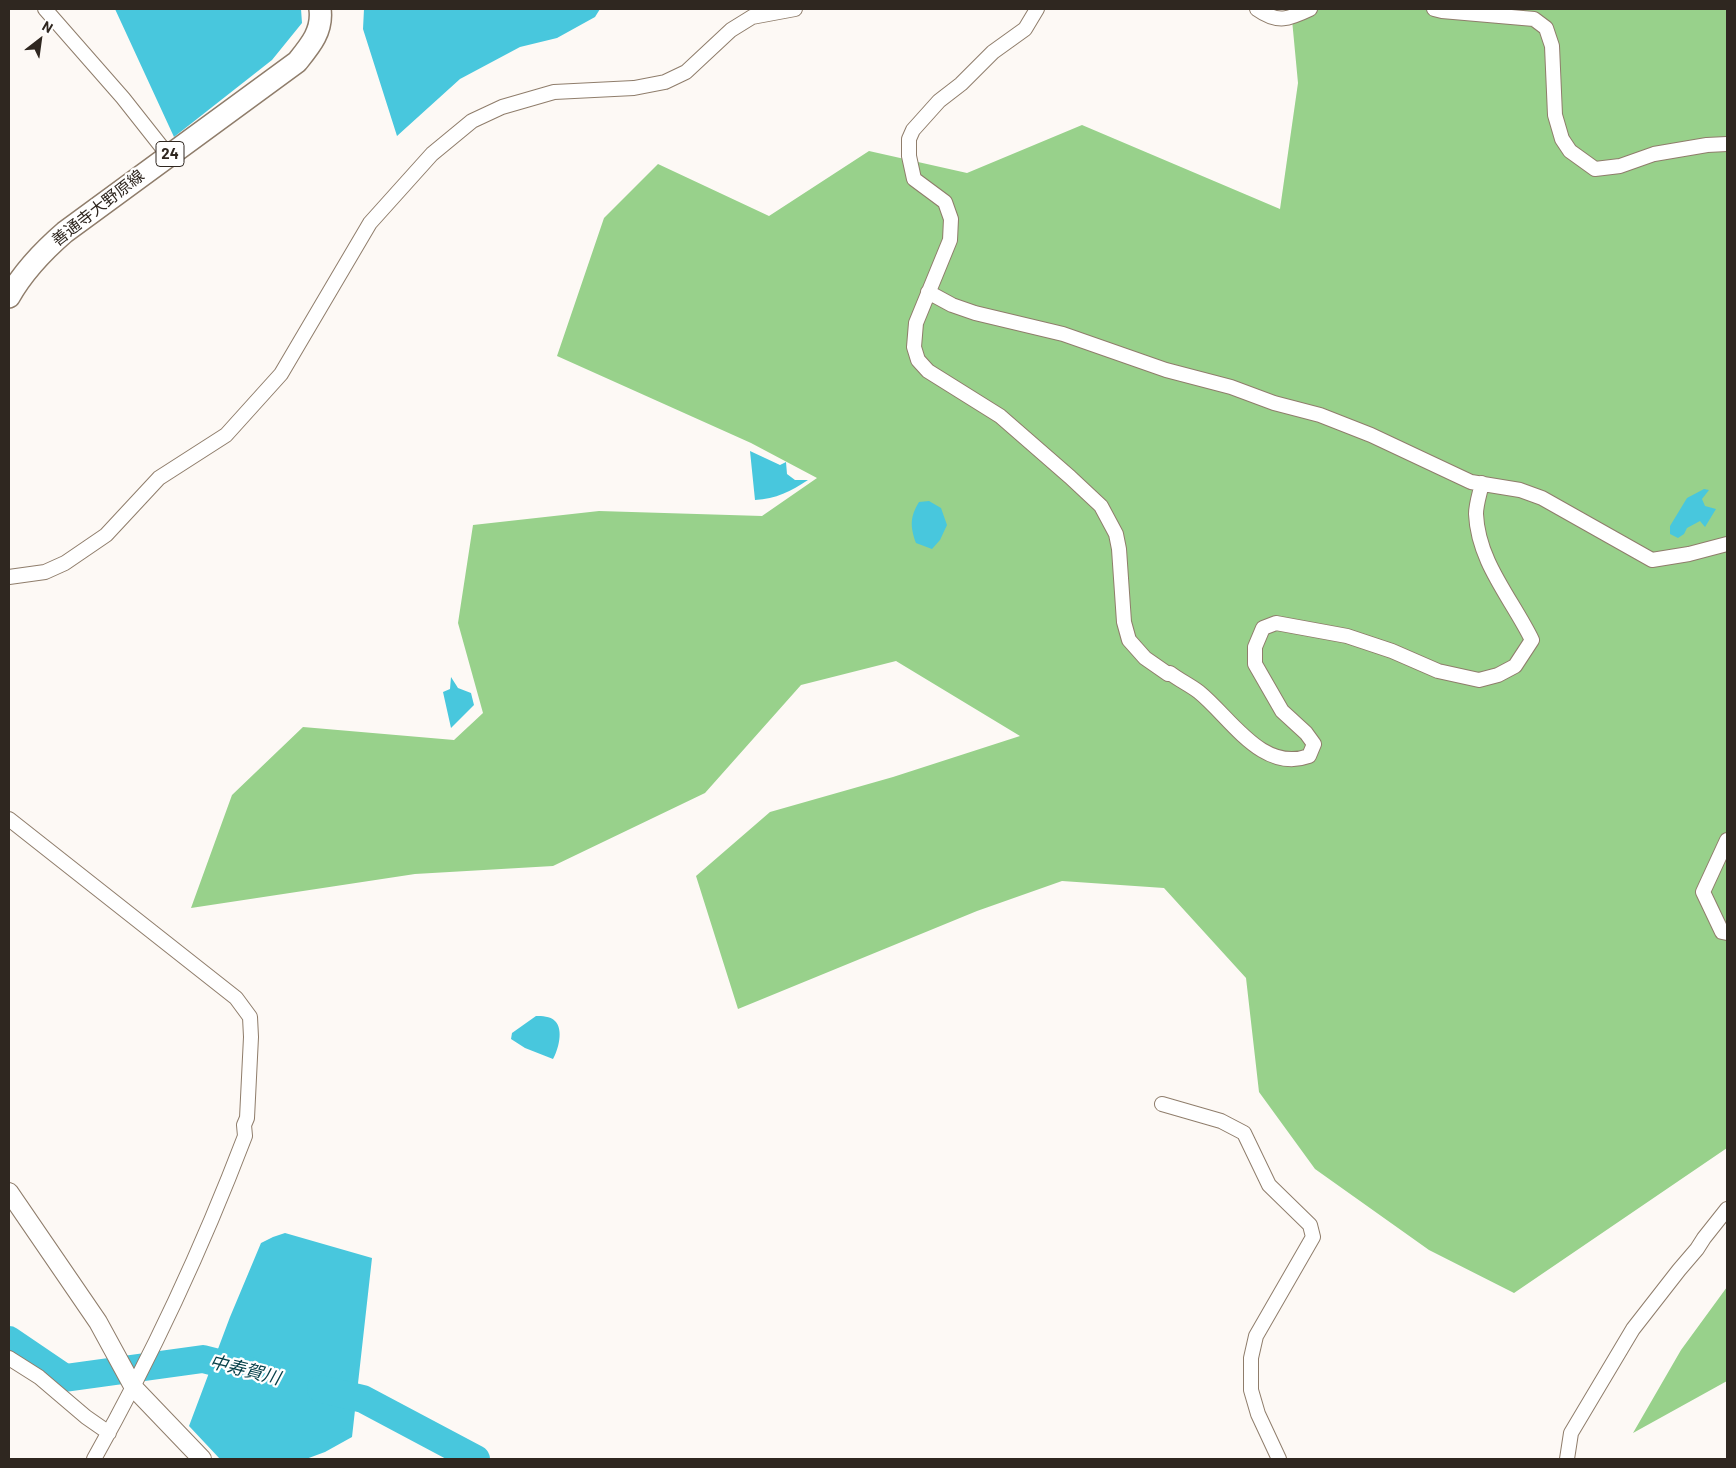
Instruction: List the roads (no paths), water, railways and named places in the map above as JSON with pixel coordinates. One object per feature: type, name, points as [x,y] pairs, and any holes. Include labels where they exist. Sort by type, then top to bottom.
[{"type":"main road","name":"善通寺大野原線","points":[[9,297],[17,282],[42,252],[59,237],[297,62],[309,48],[319,31],[320,9]]},
{"type":"street","points":[[46,9],[123,98],[168,155]]},
{"type":"street","points":[[9,577],[45,572],[64,563],[106,535],[159,478],[226,435],[281,374],[370,223],[432,154],[472,122],[502,107],[554,92],[634,88],[666,82],[686,72],[731,30],[752,17],[795,9]]},
{"type":"street","points":[[1037,9],[1025,29],[993,52],[961,84],[939,101],[912,130],[909,139],[909,156],[914,179],[945,202],[951,219],[950,240],[916,324],[914,347],[918,360],[928,371],[1000,416],[1101,506],[1116,534],[1119,549],[1124,622],[1129,640],[1145,658],[1199,692],[1246,739],[1279,759],[1297,760],[1309,756],[1314,744],[1306,733],[1282,711],[1255,664],[1255,648],[1263,628],[1276,622],[1347,636],[1392,651],[1438,670],[1479,680],[1498,675],[1515,666],[1532,640],[1494,576],[1478,533],[1476,512],[1482,483]]},
{"type":"street","points":[[1258,9],[1268,16],[1289,19],[1310,9]]},
{"type":"street","points":[[1434,9],[1534,19],[1546,28],[1552,46],[1555,115],[1562,139],[1570,151],[1595,168],[1620,166],[1654,154],[1707,145],[1727,144]]},
{"type":"street","points":[[928,292],[975,313],[1063,334],[1166,370],[1231,387],[1274,403],[1320,415],[1371,435],[1471,482],[1520,490],[1542,498],[1652,560],[1689,554],[1727,544]]},
{"type":"street","points":[[9,819],[236,998],[250,1017],[251,1038],[247,1118],[244,1125],[245,1136],[219,1204],[134,1388],[94,1459]]},
{"type":"street","points":[[1727,840],[1703,892],[1722,932],[1727,933]]},
{"type":"street","points":[[1162,1104],[1221,1122],[1244,1133],[1269,1185],[1310,1225],[1313,1237],[1256,1336],[1251,1358],[1251,1390],[1258,1414],[1279,1459]]},
{"type":"street","points":[[9,1192],[98,1322],[134,1388],[202,1459]]},
{"type":"street","points":[[1567,1459],[1572,1433],[1633,1329],[1727,1208]]},
{"type":"street","points":[[9,1358],[39,1376],[86,1417],[109,1433]]},
{"type":"water","points":[[115,9],[301,9],[302,23],[272,60],[174,137]]},
{"type":"water","points":[[364,9],[600,9],[595,17],[557,38],[520,47],[460,79],[397,136],[363,29]]},
{"type":"water","points":[[750,451],[780,465],[786,462],[787,474],[795,480],[808,480],[783,494],[755,500]]},
{"type":"water","points":[[1704,489],[1709,490],[1702,499],[1705,506],[1716,509],[1705,527],[1700,521],[1687,528],[1684,534],[1678,538],[1670,534],[1670,526],[1687,498]]},
{"type":"water","points":[[929,501],[941,508],[947,525],[940,540],[932,549],[916,543],[912,527],[914,512],[919,502]]},
{"type":"water","points":[[451,677],[458,688],[471,693],[474,705],[451,728],[443,692],[450,689]]},
{"type":"water","points":[[536,1016],[551,1018],[558,1025],[560,1035],[557,1051],[553,1059],[525,1048],[511,1039],[512,1033]]},
{"type":"water","points":[[285,1233],[372,1258],[352,1437],[325,1452],[306,1459],[220,1459],[189,1426],[230,1317],[261,1243]]},
{"type":"waterway","name":"中寿賀川","points":[[9,1340],[65,1378],[203,1359],[250,1371]]},
{"type":"waterway","name":"中寿賀川","points":[[321,1389],[363,1399],[476,1459]]}]
